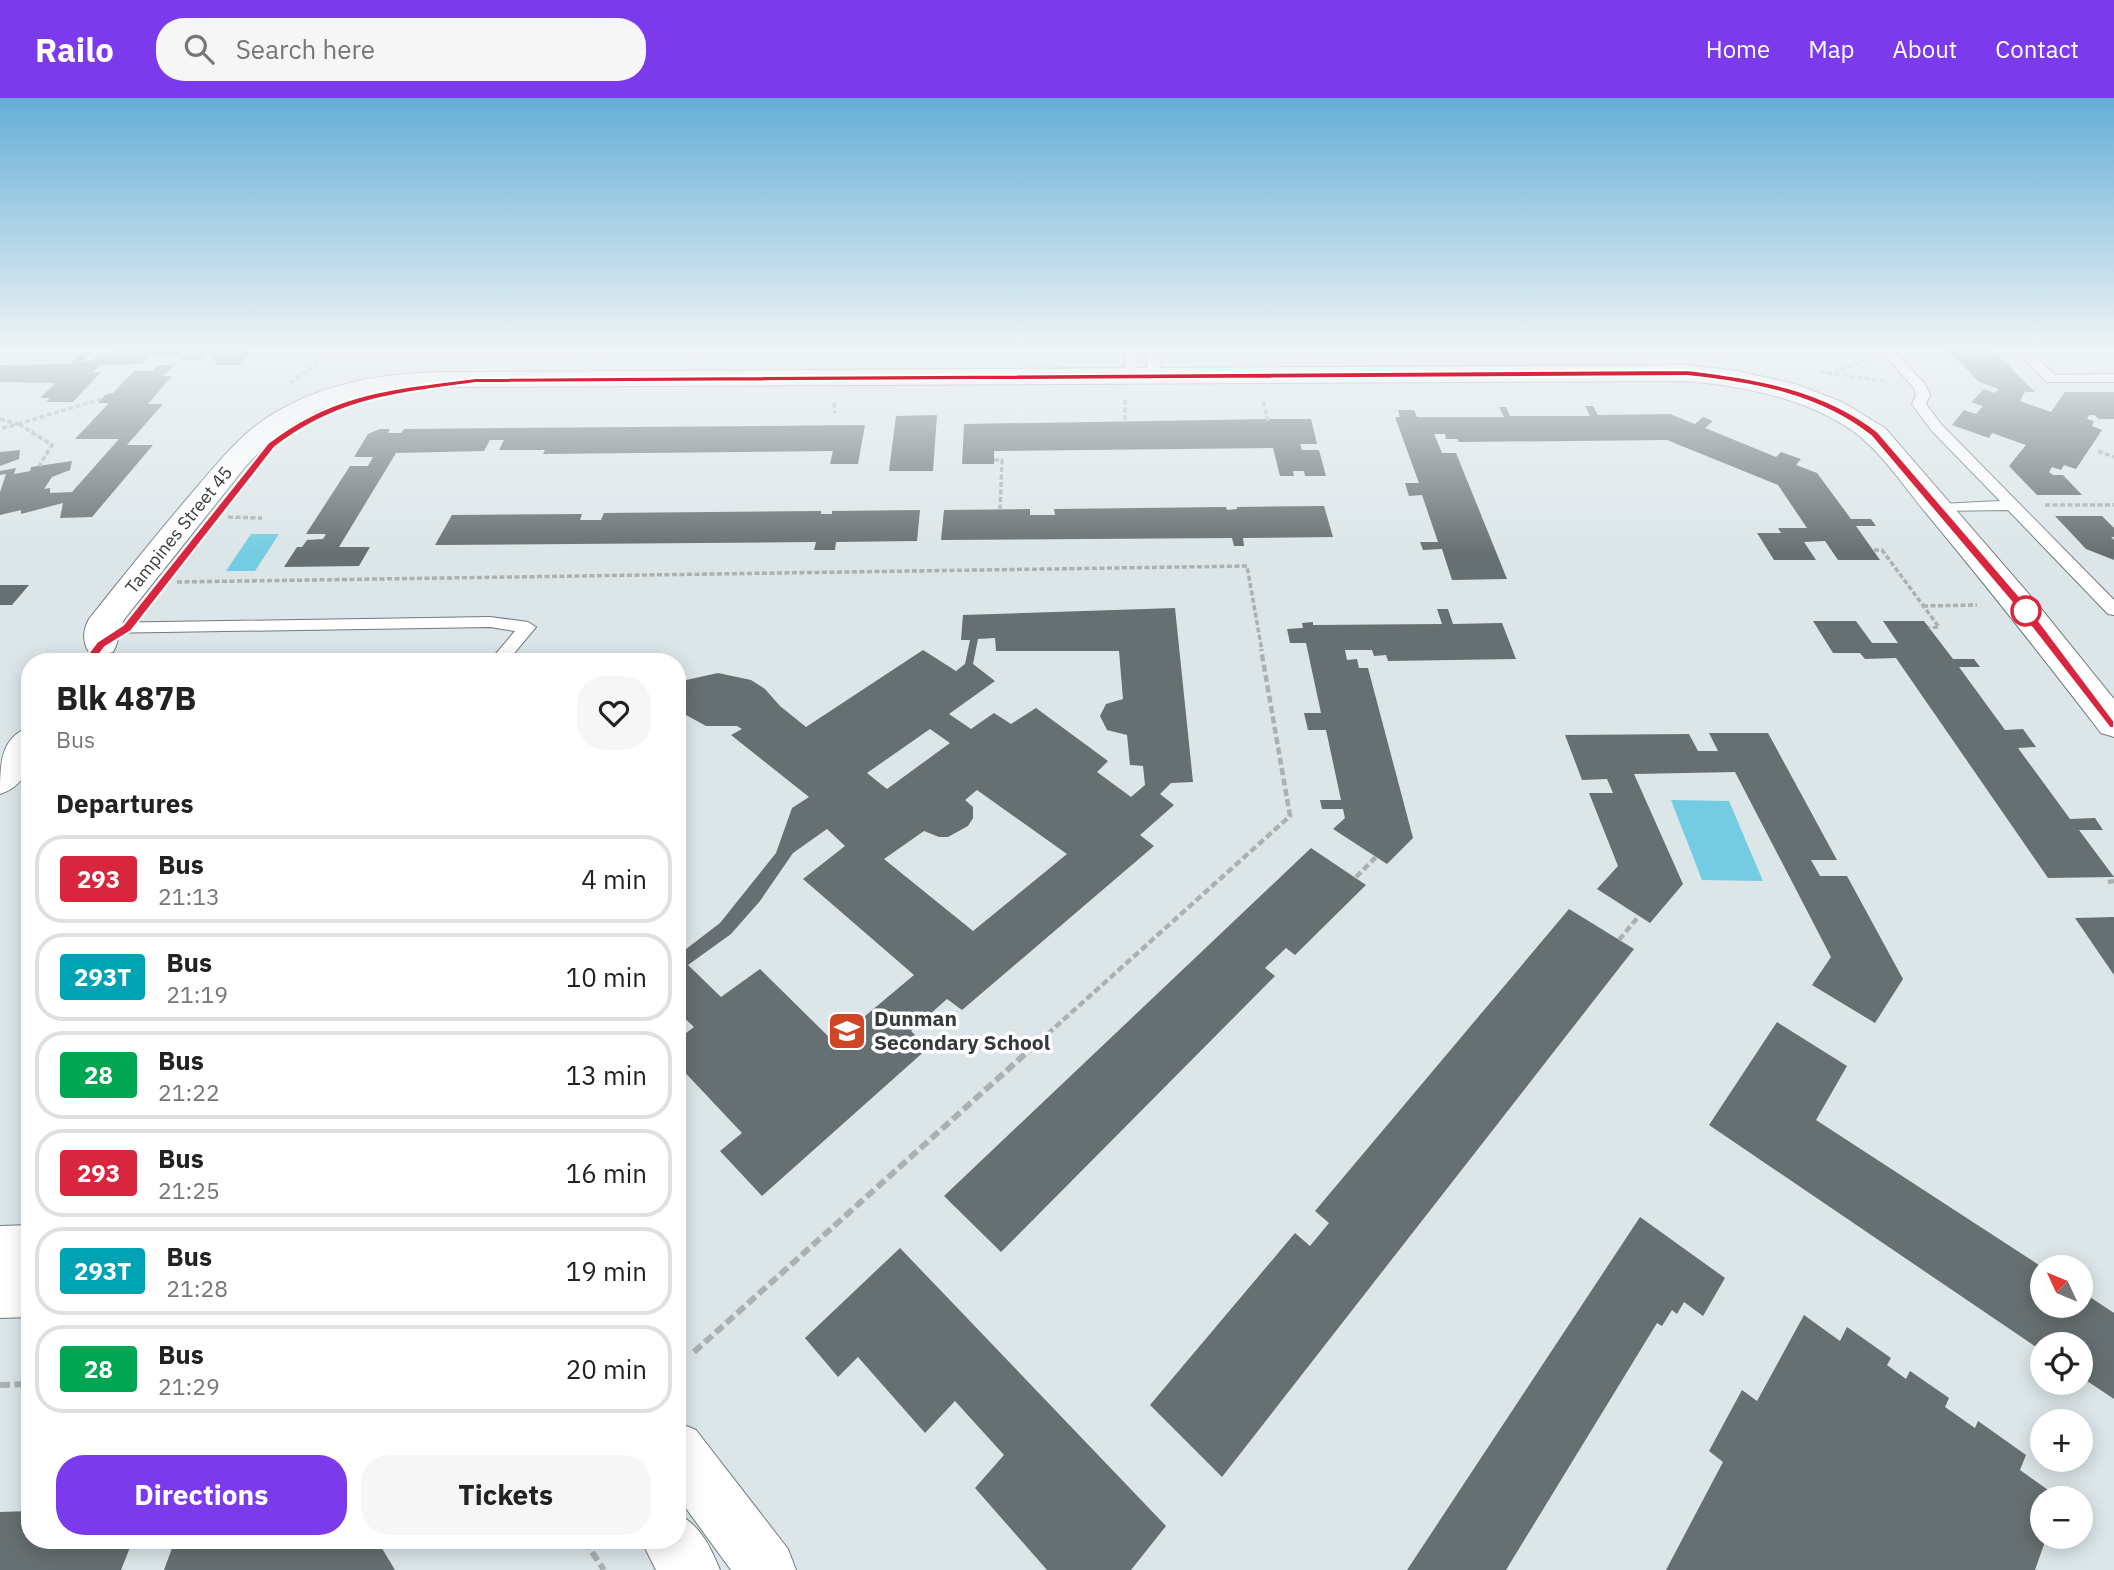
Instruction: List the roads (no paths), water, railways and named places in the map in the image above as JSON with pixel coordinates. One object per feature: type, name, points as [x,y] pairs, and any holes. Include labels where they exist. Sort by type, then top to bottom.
[{"type":"street","name":"Tampines Street 45","points":[[104,640],[272,445],[300,423],[313,417]]},
{"type":"street","name":"Tampines Street 45","points":[[1852,417],[1875,434],[1940,508],[2114,724]]},
{"type":"street","points":[[0,780],[21,752]]},
{"type":"street","points":[[0,1251],[21,1251]]},
{"type":"street","points":[[0,1293],[21,1292]]},
{"type":"street","points":[[686,1461],[767,1570]]},
{"type":"street","points":[[676,1549],[691,1570]]},
{"type":"lane","points":[[1928,417],[2114,610]]},
{"type":"lane","points":[[1940,508],[2012,505]]},
{"type":"lane","points":[[104,640],[490,622],[528,627],[506,653]]},
{"type":"place","name":"Dunman Secondary School","points":[[847,1031]]}]
